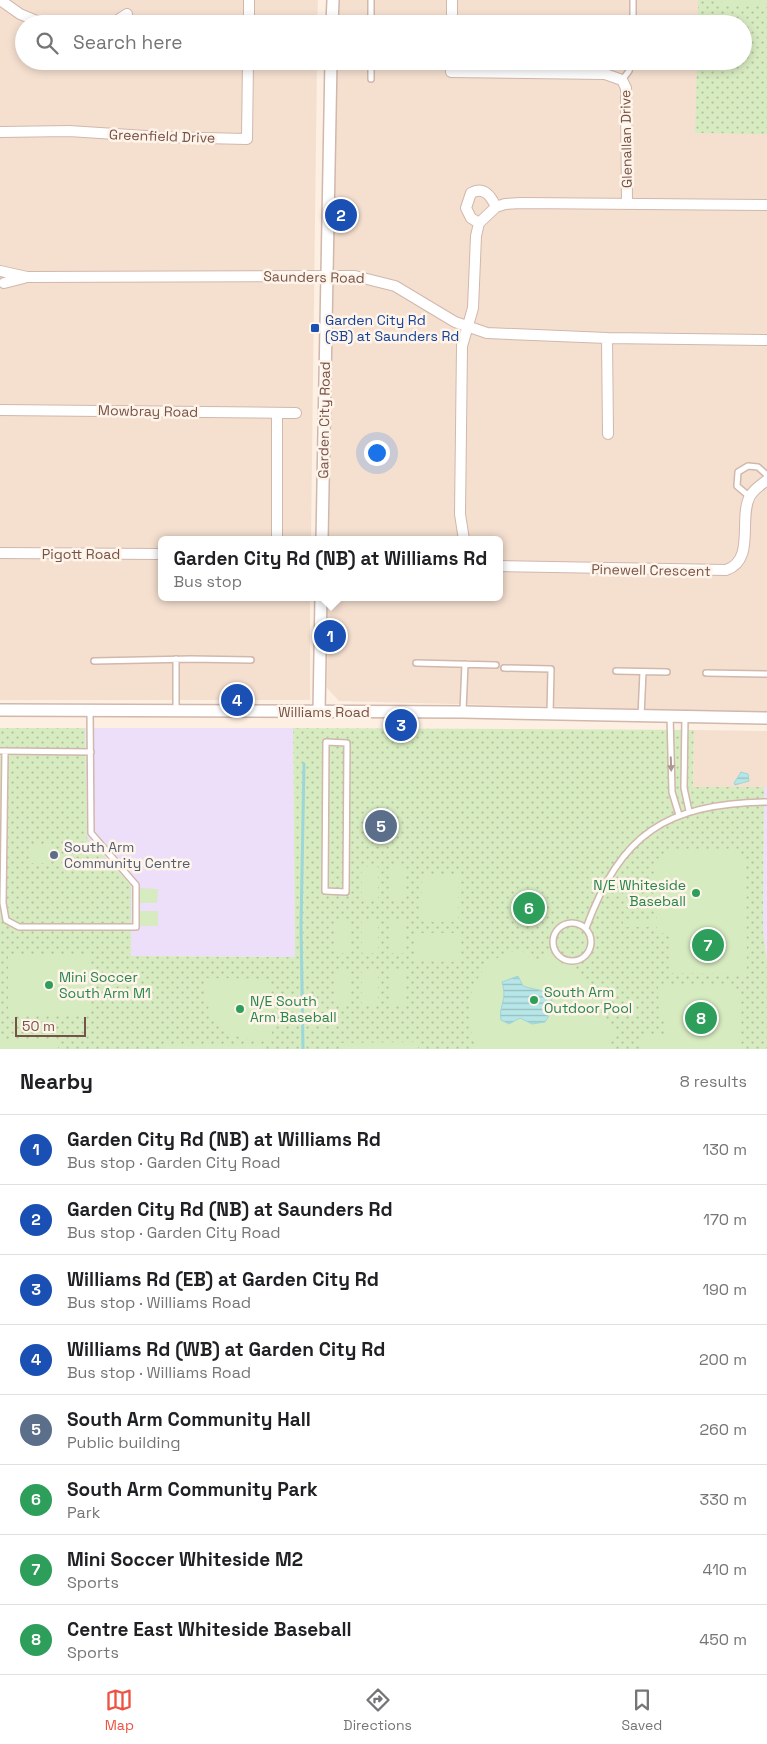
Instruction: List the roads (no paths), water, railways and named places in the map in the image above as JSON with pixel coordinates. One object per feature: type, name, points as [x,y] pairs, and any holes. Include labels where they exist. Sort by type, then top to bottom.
[{"type":"street","points":[[0,0],[22,15]]},
{"type":"street","points":[[249,0],[249,15]]},
{"type":"street","points":[[332,15],[333,0]]},
{"type":"street","points":[[452,0],[452,15]]},
{"type":"street","name":"Greenfield Drive","points":[[0,132],[69,131],[154,137],[247,139],[248,70]]},
{"type":"street","name":"Garden City Road","points":[[322,536],[332,70]]},
{"type":"street","name":"Glenallan Drive","points":[[451,70],[451,72],[605,74],[622,80],[626,91],[627,204]]},
{"type":"street","points":[[479,224],[471,218],[466,208],[471,193],[481,190],[486,192],[496,207]]},
{"type":"street","points":[[463,536],[460,514],[462,346],[473,308],[475,244],[479,224],[496,207],[505,204],[767,205]]},
{"type":"street","points":[[0,271],[5,276],[2,286]]},
{"type":"street","name":"Saunders Road","points":[[0,271],[27,277],[362,277],[388,283],[403,289],[466,327],[498,334],[608,338],[767,340]]},
{"type":"street","name":"Saunders Road","points":[[2,286],[27,277]]},
{"type":"street","points":[[608,338],[608,434]]},
{"type":"street","name":"Mowbray Road","points":[[0,410],[296,413]]},
{"type":"street","points":[[276,413],[277,536]]},
{"type":"street","points":[[750,497],[767,480]]},
{"type":"street","name":"Pinewell Crescent","points":[[503,566],[726,570],[737,564],[741,556],[744,544],[747,505],[750,497]]},
{"type":"street","name":"Pigott Road","points":[[0,553],[158,554]]},
{"type":"street","points":[[319,712],[321,601]]},
{"type":"street","name":"Williams Road","points":[[0,710],[463,712],[767,718]]},
{"type":"lane","points":[[371,0],[371,15]]},
{"type":"lane","points":[[632,15],[633,0]]},
{"type":"lane","points":[[371,70],[371,79]]},
{"type":"lane","points":[[622,80],[629,70]]},
{"type":"lane","points":[[750,497],[737,486],[738,472],[748,466],[758,468],[767,476]]},
{"type":"lane","points":[[176,659],[176,711]]},
{"type":"lane","points":[[94,661],[251,660]]},
{"type":"lane","points":[[416,663],[496,665]]},
{"type":"lane","points":[[463,712],[465,664]]},
{"type":"lane","points":[[504,668],[551,669],[550,714]]},
{"type":"lane","points":[[616,671],[667,672]]},
{"type":"lane","points":[[642,716],[643,672]]},
{"type":"lane","points":[[706,673],[767,674]]},
{"type":"lane","points":[[90,710],[91,833],[136,885],[136,927],[19,928],[6,920],[3,903],[3,751],[90,752]]},
{"type":"lane","points":[[670,716],[672,792],[679,815]]},
{"type":"lane","points":[[685,716],[684,788],[689,810]]},
{"type":"lane","points":[[326,742],[347,743],[346,892],[325,891],[326,742]]},
{"type":"lane","points":[[586,928],[574,923],[562,926],[554,936],[554,948],[557,954],[568,961],[574,961],[585,956],[591,945],[591,939],[586,928],[598,894],[625,853],[649,831],[689,810],[767,802]]},
{"type":"water","points":[[741,772],[748,774],[749,781],[735,785],[734,783]]},
{"type":"water","points":[[518,976],[523,986],[543,991],[550,997],[553,1009],[545,1022],[532,1024],[520,1018],[509,1024],[501,1020],[500,1015],[504,999],[502,982]]},
{"type":"waterway","points":[[303,1049],[301,926],[304,764]]},
{"type":"place","name":"Garden City Rd (NB) at Saunders Rd","points":[[341,215]]},
{"type":"place","name":"Garden City Rd (SB) at Saunders Rd","points":[[315,328]]},
{"type":"place","name":"Garden City Rd (NB) at Williams Rd","points":[[330,636]]},
{"type":"place","name":"Williams Rd (WB) at Garden City Rd","points":[[237,700]]},
{"type":"place","name":"Williams Rd (EB) at Garden City Rd","points":[[401,725]]},
{"type":"place","name":"South Arm Community Hall","points":[[381,826]]},
{"type":"place","name":"South Arm Community Centre","points":[[54,855]]},
{"type":"place","name":"N/E Whiteside Baseball","points":[[696,893]]},
{"type":"place","name":"South Arm Community Park","points":[[529,908]]},
{"type":"place","name":"Mini Soccer Whiteside M2","points":[[708,945]]},
{"type":"place","name":"Mini Soccer South Arm M1","points":[[49,985]]},
{"type":"place","name":"South Arm Outdoor Pool","points":[[534,1000]]},
{"type":"place","name":"N/E South Arm Baseball","points":[[240,1009]]},
{"type":"place","name":"Centre East Whiteside Baseball","points":[[701,1018]]}]
